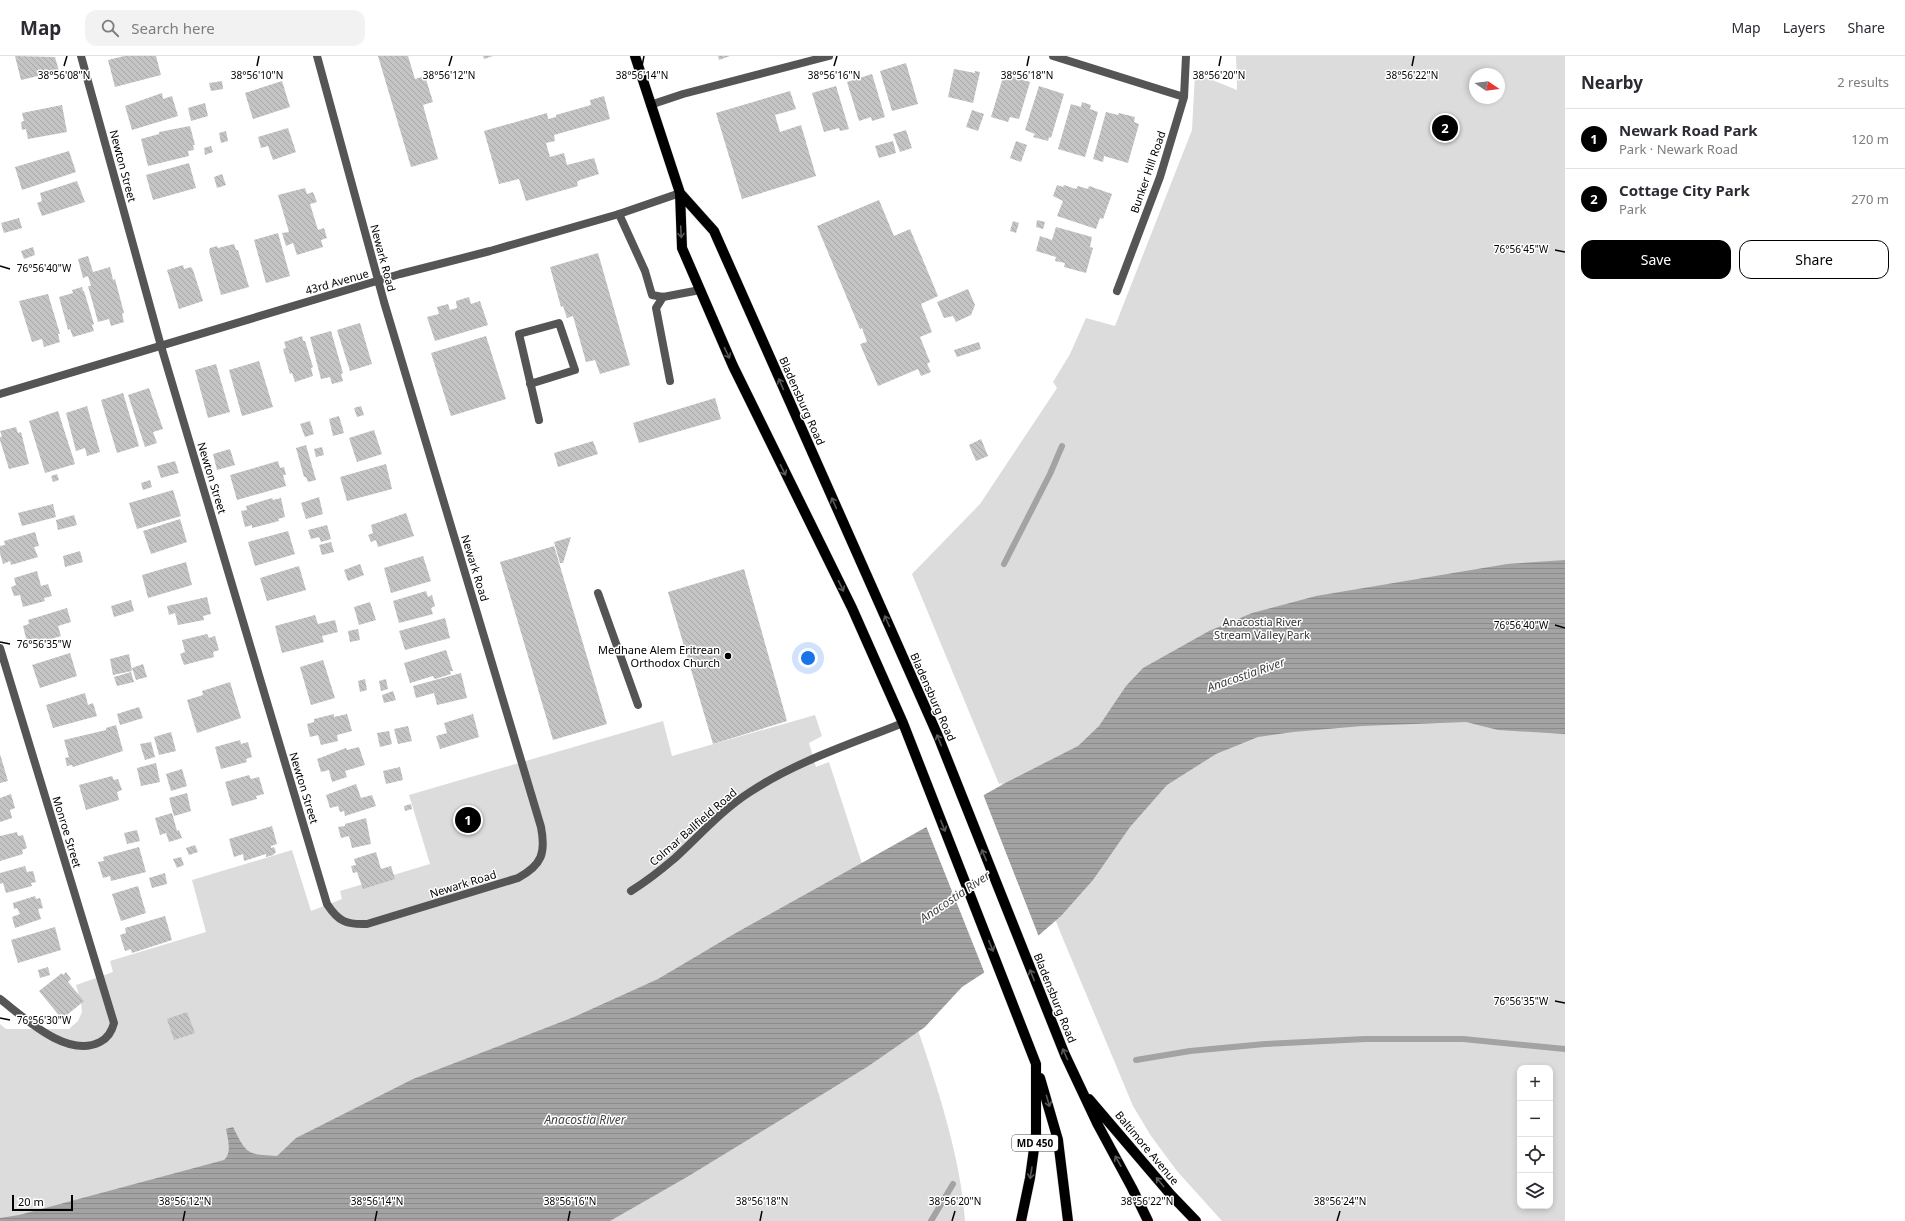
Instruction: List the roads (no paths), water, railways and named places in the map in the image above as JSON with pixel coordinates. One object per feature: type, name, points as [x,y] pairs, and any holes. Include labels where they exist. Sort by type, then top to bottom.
[{"type":"main road","name":"Bladensburg Road","points":[[635,56],[680,193],[682,248],[749,401],[855,614],[903,723],[1036,1064],[1036,1134],[1030,1178],[1021,1221]]},
{"type":"main road","name":"Bladensburg Road","points":[[680,193],[714,231],[938,736],[1047,1012],[1081,1090],[1148,1221]]},
{"type":"main road","points":[[1036,1064],[1058,1140],[1068,1221]]},
{"type":"main road","name":"Baltimore Avenue","points":[[1081,1090],[1171,1195],[1196,1221]]},
{"type":"street","name":"Newton Street","points":[[81,56],[161,346],[327,904]]},
{"type":"street","name":"Newark Road","points":[[317,56],[378,281],[537,812],[544,844],[540,860],[529,872],[518,878],[367,924],[355,925],[343,922],[334,915],[327,904]]},
{"type":"street","points":[[650,105],[683,94],[829,56]]},
{"type":"street","points":[[1053,56],[1184,97]]},
{"type":"street","name":"Bunker Hill Road","points":[[1117,291],[1160,177],[1184,97],[1186,56]]},
{"type":"street","name":"43rd Avenue","points":[[0,394],[378,281],[619,214],[680,193]]},
{"type":"street","points":[[619,214],[645,271],[652,295],[663,297],[700,290]]},
{"type":"street","points":[[663,297],[656,308],[670,381]]},
{"type":"street","points":[[530,384],[574,370],[559,323],[519,334],[530,384],[539,420]]},
{"type":"street","points":[[598,593],[638,705]]},
{"type":"street","name":"Monroe Street","points":[[0,648],[114,1023],[112,1032],[104,1040],[92,1046],[80,1046],[64,1042],[49,1035],[0,999]]},
{"type":"street","name":"Colmar Ballfield Road","points":[[631,891],[655,875],[724,811],[750,792],[780,774],[816,756],[903,723]]},
{"type":"water","name":"Anacostia River","points":[[1565,560],[1565,734],[1498,730],[1466,722],[1362,726],[1293,732],[1258,737],[1216,754],[1167,785],[1130,827],[1093,880],[1061,916],[1031,942],[962,987],[925,1027],[867,1067],[687,1177],[610,1221],[0,1221],[0,1218],[19,1215],[224,1160],[229,1150],[226,1129],[233,1127],[245,1148],[249,1151],[259,1155],[277,1156],[296,1138],[413,1079],[574,1017],[658,979],[734,934],[1009,781],[1078,746],[1099,726],[1126,686],[1143,668],[1209,631],[1252,613],[1316,596],[1507,564]]},
{"type":"waterway","points":[[1004,564],[1050,474],[1062,446]]},
{"type":"waterway","points":[[1136,1060],[1190,1051],[1265,1044],[1365,1039],[1463,1039],[1565,1049]]},
{"type":"waterway","points":[[931,1221],[953,1184]]},
{"type":"place","name":"Cottage City Park","points":[[1445,128]]},
{"type":"place","name":"Medhane Alem Eritrean Orthodox Church","points":[[728,656]]},
{"type":"place","name":"Newark Road Park","points":[[468,820]]},
{"type":"park label","name":"Anacostia River Stream Valley Park","points":[[1262,628]]}]
